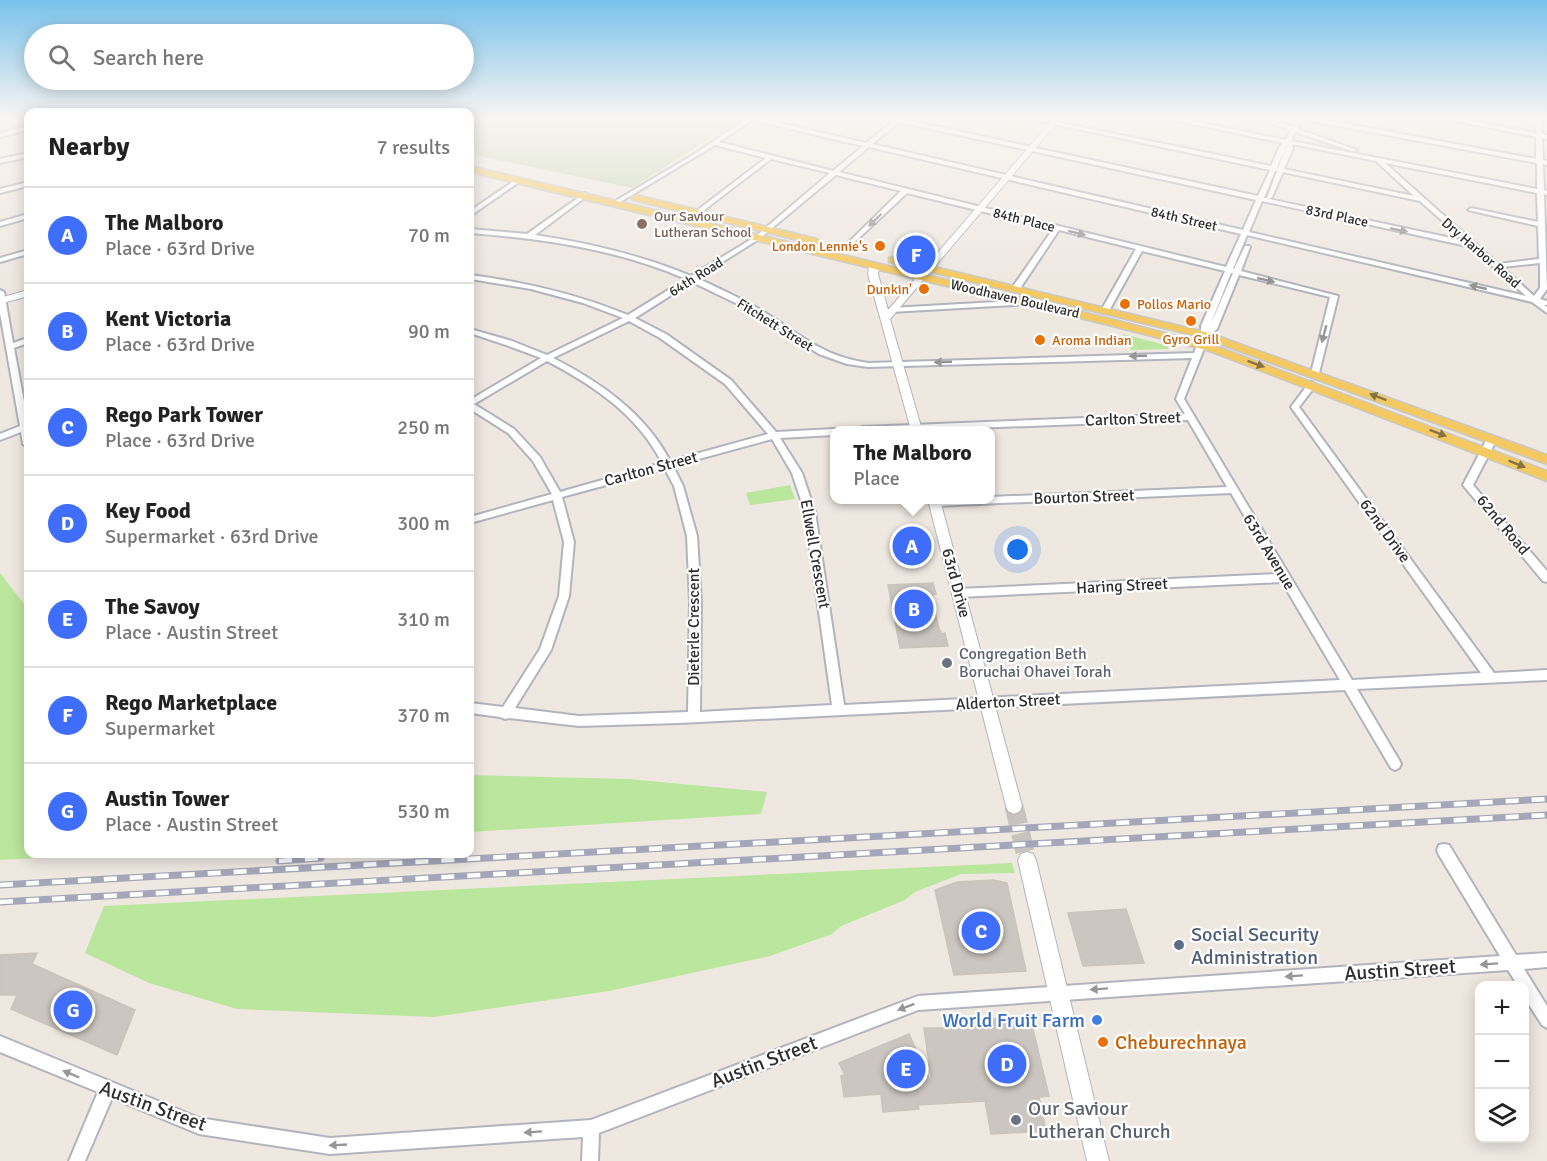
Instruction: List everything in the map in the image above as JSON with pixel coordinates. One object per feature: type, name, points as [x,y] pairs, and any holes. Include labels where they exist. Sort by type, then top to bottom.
[{"type":"main road","name":"Woodhaven Boulevard","points":[[480,171],[1201,345],[1314,379],[1489,446],[1547,476]]},
{"type":"main road","name":"Woodhaven Boulevard","points":[[523,171],[844,249],[1107,309],[1201,345]]},
{"type":"main road","name":"Woodhaven Boulevard","points":[[1489,446],[1547,460]]},
{"type":"street","points":[[615,203],[666,171]]},
{"type":"street","points":[[697,213],[752,171]]},
{"type":"street","name":"84th Place","points":[[828,171],[1334,296]]},
{"type":"street","name":"84th Street","points":[[981,171],[1547,303]]},
{"type":"street","points":[[889,314],[1011,171]]},
{"type":"street","name":"83rd Place","points":[[1132,171],[1472,245]]},
{"type":"street","name":"63rd Avenue","points":[[1276,171],[1233,272],[1213,329],[1201,345],[1180,399],[1395,764]]},
{"type":"street","points":[[1283,171],[1420,199]]},
{"type":"street","name":"Dry Harbor Road","points":[[1389,171],[1547,311]]},
{"type":"street","points":[[1438,171],[1543,192]]},
{"type":"street","points":[[1535,300],[1544,288],[1540,224],[1543,171]]},
{"type":"street","name":"64th Road","points":[[474,402],[549,357],[628,318],[693,280],[769,230],[835,173]]},
{"type":"street","points":[[474,211],[519,180]]},
{"type":"street","points":[[0,191],[24,185]]},
{"type":"street","points":[[844,249],[905,190]]},
{"type":"street","points":[[528,237],[585,195]]},
{"type":"street","points":[[1471,210],[1540,224]]},
{"type":"street","points":[[0,224],[24,217]]},
{"type":"street","points":[[1016,288],[1057,228]]},
{"type":"street","name":"Fitchett Street","points":[[474,231],[581,245],[627,257],[693,280],[757,311],[806,346],[850,363],[899,364],[1201,345]]},
{"type":"street","points":[[1107,309],[1140,249]]},
{"type":"street","points":[[0,260],[24,253]]},
{"type":"street","points":[[1496,266],[1544,261]]},
{"type":"street","points":[[874,266],[873,274],[889,314],[915,426]]},
{"type":"street","name":"Ellwell Crescent","points":[[474,278],[542,290],[586,302],[628,318],[663,336],[728,382],[774,435],[797,473],[810,512],[839,710]]},
{"type":"street","points":[[0,436],[24,428],[0,298],[24,294]]},
{"type":"street","name":"62nd Drive","points":[[1334,296],[1314,379],[1295,407],[1490,677]]},
{"type":"street","points":[[889,314],[1029,302]]},
{"type":"street","name":"Dieterle Crescent","points":[[474,333],[549,357],[594,382],[632,412],[669,464],[691,527],[697,603],[694,717]]},
{"type":"street","points":[[10,347],[24,342]]},
{"type":"street","points":[[19,398],[24,396]]},
{"type":"street","points":[[474,407],[511,431],[537,459],[557,495],[569,542],[564,596],[545,650],[505,714]]},
{"type":"street","name":"Carlton Street","points":[[984,426],[1189,417]]},
{"type":"street","name":"Carlton Street","points":[[474,518],[774,435],[830,432]]},
{"type":"street","name":"62nd Road","points":[[1489,446],[1468,485],[1547,578]]},
{"type":"street","name":"Bourton Street","points":[[995,499],[1233,490]]},
{"type":"street","name":"63rd Drive","points":[[936,504],[1014,806]]},
{"type":"street","name":"Haring Street","points":[[959,593],[1285,578]]},
{"type":"street","name":"Alderton Street","points":[[474,709],[579,721],[1547,675]]},
{"type":"street","points":[[1443,850],[1547,1020]]},
{"type":"street","points":[[1027,860],[1098,1161]]},
{"type":"street","name":"Austin Street","points":[[0,1044],[106,1090],[199,1126],[330,1146],[591,1128],[918,1003],[1058,991],[1547,960]]},
{"type":"street","points":[[77,1161],[106,1090]]},
{"type":"street","points":[[590,1161],[591,1128]]},
{"type":"green space","points":[[552,171],[659,171],[632,188]]},
{"type":"green space","points":[[1123,334],[1169,346],[1168,349],[1131,350]]},
{"type":"green space","points":[[790,485],[795,499],[750,505],[746,493]]},
{"type":"green space","points":[[0,573],[24,604],[24,858],[37,858],[0,860]]},
{"type":"green space","points":[[474,775],[628,779],[767,792],[761,814],[474,832]]},
{"type":"green space","points":[[1012,863],[1015,873],[961,874],[841,926],[832,934],[770,956],[609,991],[434,1017],[237,1009],[149,983],[85,953],[104,906]]},
{"type":"building","points":[[921,533],[926,553],[901,555],[897,535]]},
{"type":"building","points":[[933,583],[936,594],[933,594],[932,599],[939,629],[942,634],[945,633],[948,646],[900,648],[888,585]]},
{"type":"building","points":[[993,880],[1007,883],[1026,971],[954,975],[935,890],[957,882]]},
{"type":"building","points":[[1126,909],[1144,963],[1083,966],[1068,913]]},
{"type":"building","points":[[37,953],[32,964],[135,1010],[117,1055],[11,1009],[17,995],[0,995],[0,955]]},
{"type":"building","points":[[1026,1017],[1027,1021],[1031,1021],[1049,1096],[1039,1097],[1046,1131],[991,1134],[985,1101],[918,1105],[919,1109],[883,1112],[881,1094],[844,1097],[841,1076],[845,1075],[839,1063],[909,1034],[932,1085],[924,1028],[966,1028],[965,1021]]},
{"type":"tunnel","points":[[1014,806],[1027,860]]},
{"type":"railway","points":[[0,885],[1547,799]]},
{"type":"railway","points":[[0,902],[1547,815]]},
{"type":"railway","points":[[279,861],[321,858]]},
{"type":"place","name":"Our Saviour Lutheran School","points":[[642,224]]},
{"type":"place","name":"London Lennie's","points":[[880,246]]},
{"type":"place","name":"Rego Marketplace","points":[[916,255]]},
{"type":"place","name":"Dunkin'","points":[[924,289]]},
{"type":"place","name":"Pollos Mario","points":[[1125,304]]},
{"type":"place","name":"Gyro Grill","points":[[1191,321]]},
{"type":"place","name":"Aroma Indian","points":[[1040,340]]},
{"type":"place","name":"The Malboro","points":[[912,546]]},
{"type":"place","name":"Kent Victoria","points":[[914,609]]},
{"type":"place","name":"Congregation Beth Boruchai Ohavei Torah","points":[[947,663]]},
{"type":"place","name":"Rego Park Tower","points":[[981,931]]},
{"type":"place","name":"Social Security Administration","points":[[1179,945]]},
{"type":"place","name":"Austin Tower","points":[[73,1010]]},
{"type":"place","name":"World Fruit Farm","points":[[1097,1020]]},
{"type":"place","name":"Cheburechnaya","points":[[1103,1042]]},
{"type":"place","name":"Key Food","points":[[1007,1064]]},
{"type":"place","name":"The Savoy","points":[[906,1069]]},
{"type":"place","name":"Our Saviour Lutheran Church","points":[[1016,1120]]}]
